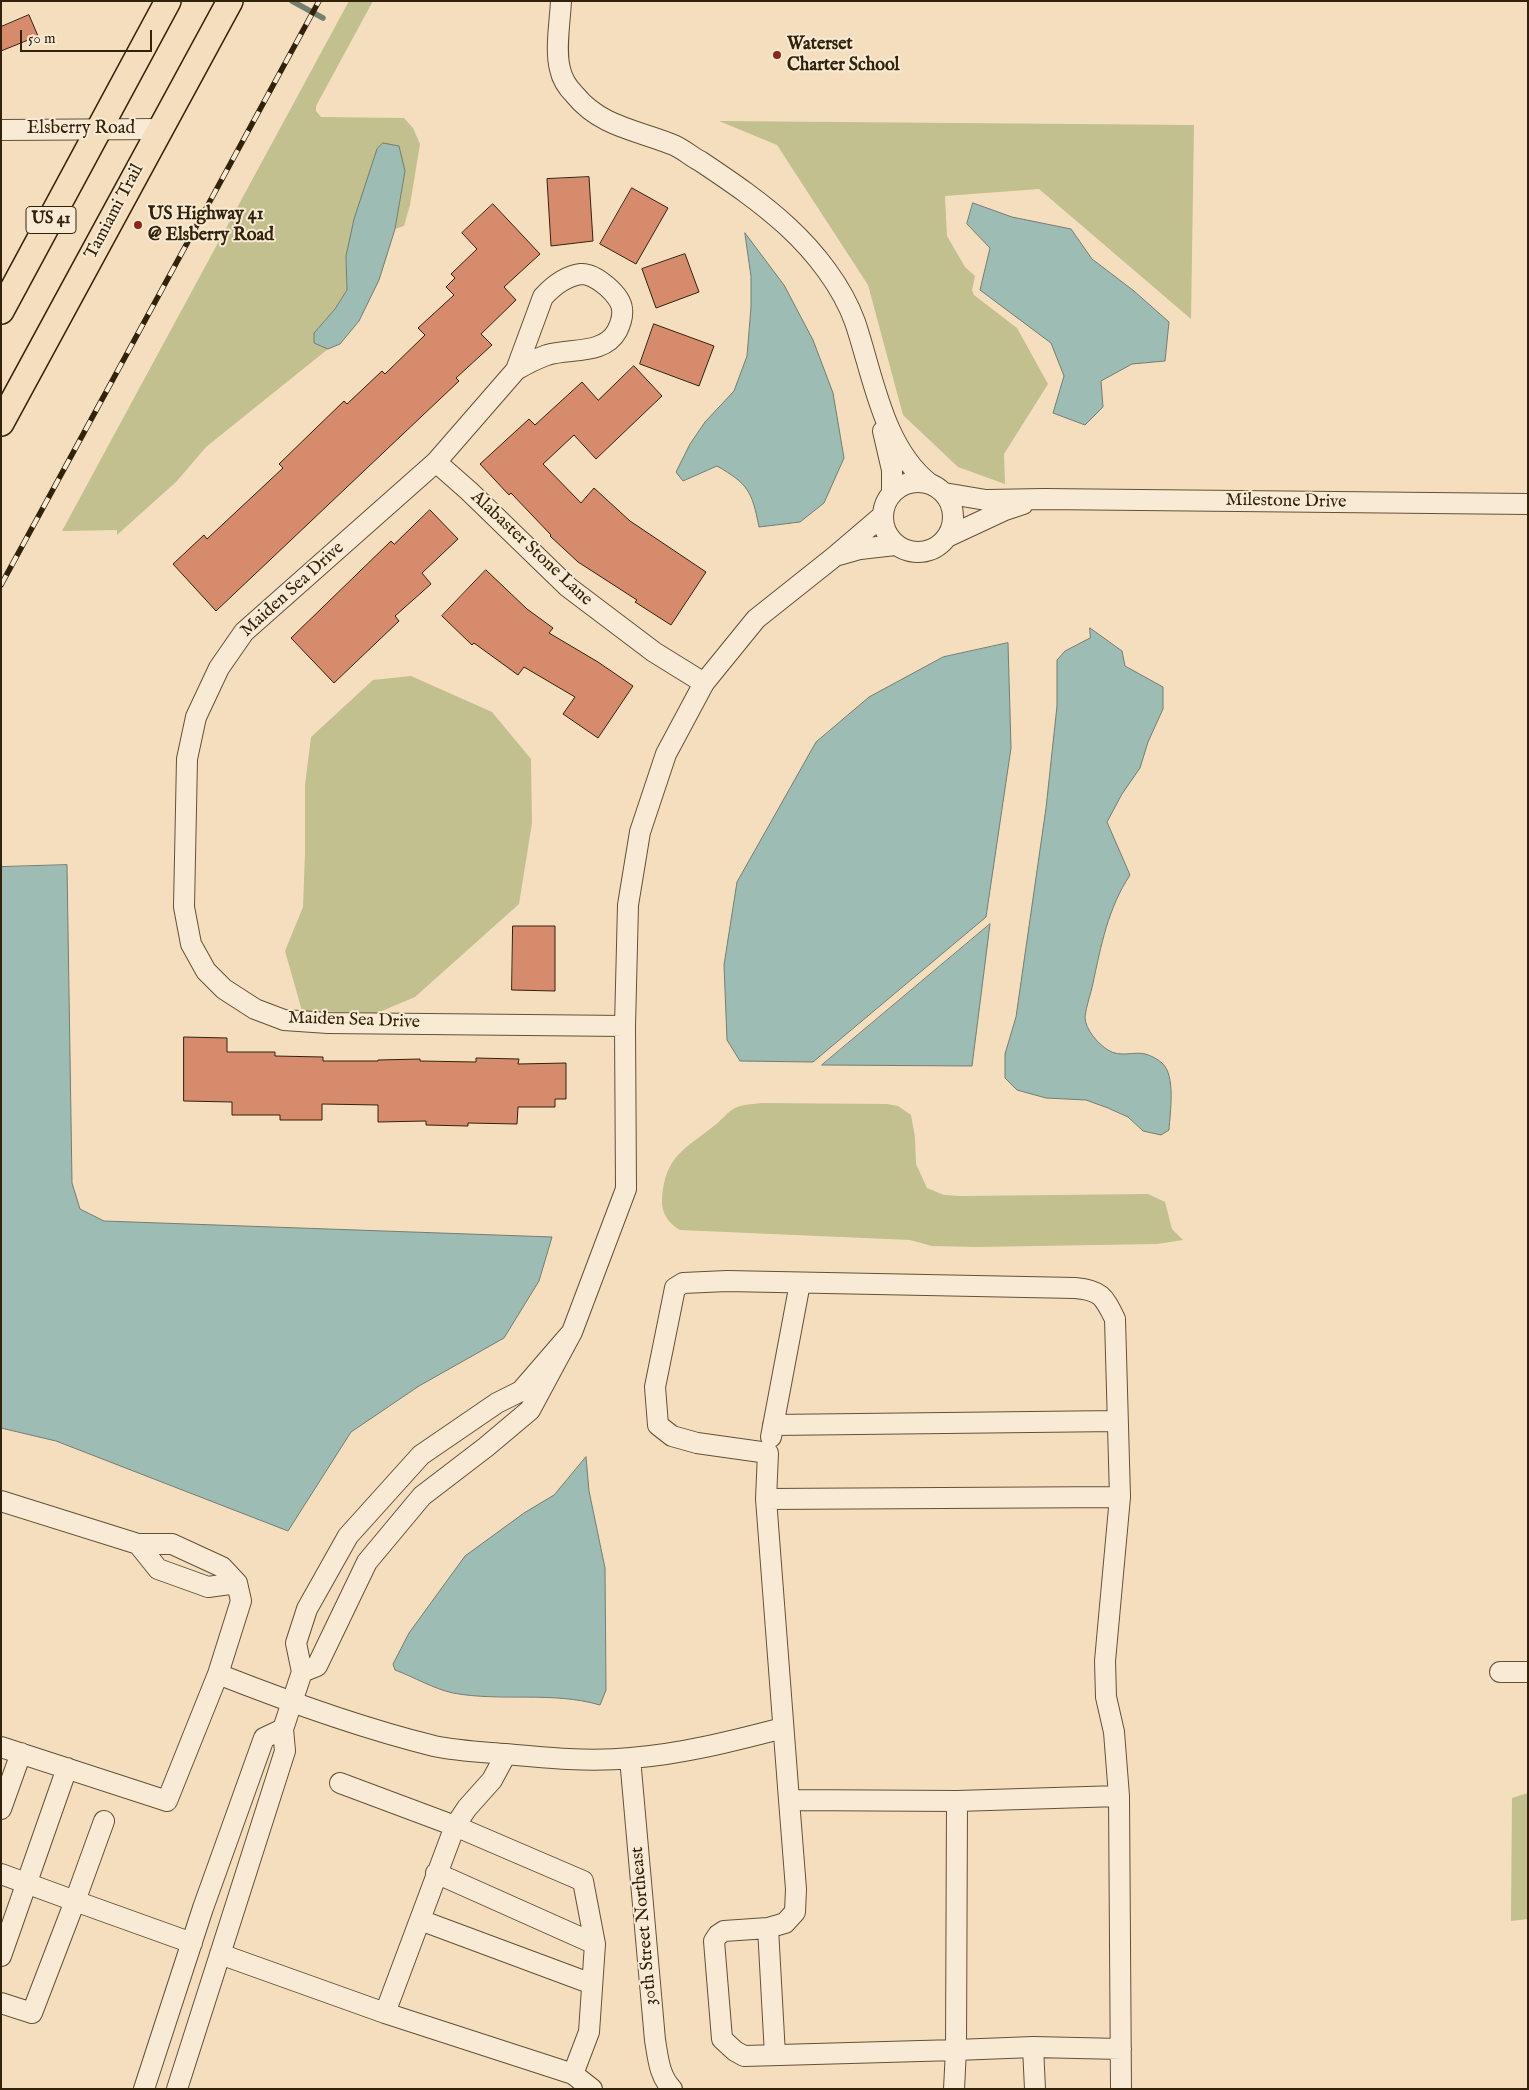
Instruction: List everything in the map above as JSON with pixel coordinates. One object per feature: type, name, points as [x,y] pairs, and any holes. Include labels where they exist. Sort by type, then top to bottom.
[{"type":"main road","name":"US 41","points":[[1,312],[168,1]]},
{"type":"main road","name":"Tamiami Trail","points":[[1,423],[230,1]]},
{"type":"street","points":[[560,34],[561,1]]},
{"type":"street","points":[[565,1],[558,53],[560,70],[568,87],[585,108],[605,121],[672,144],[730,181],[787,226],[828,273],[848,307],[877,397],[894,438],[909,463],[949,501],[953,519],[947,537]]},
{"type":"street","name":"Elsberry Road","points":[[1,130],[160,129]]},
{"type":"street","points":[[582,274],[590,275],[606,286],[619,302],[622,308],[622,317],[618,330],[607,343],[596,347],[548,355],[516,370],[543,297],[560,281],[582,274]]},
{"type":"street","name":"Maiden Sea Drive","points":[[516,370],[436,462],[244,632],[219,668],[196,718],[187,759],[184,907],[191,944],[206,971],[224,989],[255,1009],[284,1020],[328,1023],[625,1026]]},
{"type":"street","points":[[877,397],[892,470],[892,493],[887,500],[882,516],[883,526],[888,537],[895,545]]},
{"type":"street","name":"Alabaster Stone Lane","points":[[436,462],[469,491],[568,587],[654,652],[704,683]]},
{"type":"street","name":"Milestone Drive","points":[[892,493],[910,483],[920,482],[937,489],[986,500],[1528,504]]},
{"type":"street","name":"Milestone Drive","points":[[834,557],[860,549],[895,545],[906,551],[917,553],[929,551],[939,546],[947,537],[1004,510],[1044,499]]},
{"type":"street","points":[[302,1672],[317,1666],[367,1562],[422,1496],[486,1447],[530,1410],[572,1332],[626,1189],[625,1026],[628,905],[640,832],[666,754],[704,683],[756,619],[882,516]]},
{"type":"street","points":[[768,1453],[719,1448],[672,1436],[658,1425],[656,1387],[675,1288],[683,1283],[1075,1288],[1099,1293],[1106,1300],[1115,1320],[1120,1497],[1105,1661],[1106,1697],[1114,1732],[1119,1796],[1120,2089]]},
{"type":"street","points":[[800,1283],[768,1453],[766,1499],[796,1888],[795,1912],[785,1923],[768,1928],[724,1931],[714,1942],[722,2039],[735,2051],[744,2056],[1033,2047],[1120,2049]]},
{"type":"street","points":[[177,2089],[285,1751],[283,1729],[302,1672],[296,1643],[308,1609],[348,1536],[421,1456],[497,1403],[521,1391],[572,1332]]},
{"type":"street","points":[[773,1425],[1117,1421]]},
{"type":"street","points":[[766,1499],[1120,1497]]},
{"type":"street","points":[[1,1501],[138,1544],[172,1544],[222,1567],[236,1583],[241,1601],[218,1674],[167,1801],[1,1746]]},
{"type":"street","points":[[138,1544],[158,1569],[208,1587],[236,1583]]},
{"type":"street","points":[[1500,1672],[1528,1672]]},
{"type":"street","points":[[218,1674],[292,1703],[436,1746],[544,1758],[630,1758],[704,1747],[783,1728]]},
{"type":"street","points":[[144,2089],[192,1943],[264,1738],[283,1729]]},
{"type":"street","points":[[1,1809],[21,1753]]},
{"type":"street","points":[[385,2013],[455,1826],[492,1780],[506,1754]]},
{"type":"street","name":"30th Street Northeast","points":[[630,1758],[656,2040],[660,2068],[667,2087]]},
{"type":"street","points":[[1,1956],[28,1884],[67,1768]]},
{"type":"street","points":[[340,1782],[455,1826],[583,1880],[595,1944],[590,2032],[573,2074]]},
{"type":"street","points":[[789,1800],[957,1801],[1119,1796]]},
{"type":"street","points":[[954,2089],[956,2050],[957,1801]]},
{"type":"street","points":[[1,2002],[32,2013],[104,1821]]},
{"type":"street","points":[[436,1873],[595,1944]]},
{"type":"street","points":[[1,1874],[192,1943]]},
{"type":"street","points":[[420,1920],[592,1984]]},
{"type":"street","points":[[768,1928],[775,2055]]},
{"type":"street","points":[[220,1954],[385,2013],[573,2074],[592,2089]]},
{"type":"street","points":[[1033,2047],[1035,2089]]},
{"type":"shaded area","points":[[349,1],[373,1],[316,106],[316,111],[321,117],[404,118],[413,128],[420,144],[410,205],[404,226],[395,229],[405,171],[346,256],[347,290],[335,309],[314,333],[314,343],[328,349],[206,447],[177,481],[117,535],[117,530],[62,531]]},
{"type":"shaded area","points":[[719,121],[1194,125],[1191,319],[1039,189],[945,196],[947,236],[965,267],[975,276],[972,290],[974,295],[1017,328],[1048,384],[1004,454],[1005,484],[958,467],[903,415],[868,285],[777,145]]},
{"type":"shaded area","points":[[411,676],[492,712],[531,759],[532,823],[519,904],[415,997],[377,1013],[302,1011],[285,951],[303,907],[305,785],[311,737],[373,680]]},
{"type":"shaded area","points":[[762,1103],[887,1104],[898,1106],[911,1115],[915,1137],[916,1164],[927,1188],[944,1195],[961,1196],[1148,1194],[1165,1202],[1172,1229],[1183,1240],[1157,1244],[932,1246],[910,1240],[680,1230],[676,1228],[666,1218],[662,1204],[664,1185],[672,1163],[685,1148],[735,1108]]},
{"type":"shaded area","points":[[1528,1793],[1528,1919],[1511,1921],[1512,1798]]},
{"type":"water","points":[[383,143],[399,146],[405,171],[395,229],[379,280],[359,321],[340,344],[328,349],[314,343],[314,333],[335,309],[347,290],[346,256],[354,219],[377,149]]},
{"type":"water","points":[[973,203],[1012,217],[1071,229],[1092,259],[1134,291],[1169,322],[1165,361],[1132,364],[1101,381],[1103,407],[1085,425],[1053,413],[1064,376],[1051,343],[980,290],[990,248],[967,224]]},
{"type":"water","points":[[745,233],[784,285],[813,340],[833,393],[844,458],[824,503],[800,522],[759,527],[754,505],[747,490],[736,478],[727,472],[717,466],[683,481],[676,472],[690,444],[705,422],[734,391],[747,356],[751,307],[751,277]]},
{"type":"water","points":[[1090,628],[1122,651],[1125,666],[1163,687],[1163,709],[1148,742],[1140,768],[1122,794],[1107,822],[1130,875],[1116,901],[1106,927],[1085,1017],[1087,1026],[1093,1036],[1108,1050],[1117,1054],[1141,1053],[1161,1062],[1166,1069],[1171,1085],[1169,1130],[1161,1135],[1143,1131],[1128,1117],[1108,1108],[1086,1100],[1046,1098],[1017,1090],[1005,1078],[1005,1054],[1016,1017],[1046,808],[1057,706],[1057,660],[1065,651],[1090,638]]},
{"type":"water","points":[[1008,643],[1011,748],[986,917],[813,1062],[740,1061],[727,1040],[724,965],[737,882],[816,742],[869,697],[943,657]]},
{"type":"water","points":[[67,865],[72,1183],[80,1209],[104,1221],[552,1237],[539,1281],[504,1338],[419,1386],[351,1432],[288,1531],[56,1441],[1,1428],[1,867]]},
{"type":"water","points":[[990,924],[972,1066],[822,1065]]},
{"type":"water","points":[[586,1457],[589,1491],[605,1568],[606,1690],[600,1705],[564,1698],[489,1697],[453,1693],[395,1670],[393,1664],[409,1633],[465,1556],[524,1513],[554,1495]]},
{"type":"building","points":[[29,15],[38,36],[1,51],[1,27]]},
{"type":"building","points":[[589,177],[593,241],[551,246],[547,179]]},
{"type":"building","points":[[632,188],[668,208],[636,264],[600,244]]},
{"type":"building","points":[[493,204],[540,254],[504,287],[516,300],[481,334],[492,345],[456,378],[459,381],[216,611],[173,564],[204,535],[207,539],[283,468],[279,464],[344,401],[347,404],[382,371],[385,374],[425,335],[418,328],[454,295],[446,287],[455,278],[451,274],[477,249],[462,233]]},
{"type":"building","points":[[685,254],[699,292],[656,308],[642,269]]},
{"type":"building","points":[[654,324],[714,346],[699,386],[640,364]]},
{"type":"building","points":[[634,366],[662,396],[596,459],[574,435],[543,464],[581,503],[594,488],[630,521],[706,572],[671,625],[635,602],[637,600],[578,562],[480,464],[529,419],[535,425],[582,382],[598,400]]},
{"type":"building","points":[[430,510],[458,539],[422,573],[431,584],[395,616],[399,621],[334,683],[291,638],[391,541],[394,544]]},
{"type":"building","points":[[486,570],[527,609],[553,628],[549,633],[598,662],[633,686],[598,738],[563,714],[575,697],[524,667],[518,675],[474,643],[472,645],[442,616]]},
{"type":"building","points":[[513,926],[555,926],[555,991],[512,990]]},
{"type":"building","points":[[184,1037],[227,1038],[227,1052],[275,1052],[275,1056],[323,1057],[323,1061],[420,1059],[420,1061],[476,1062],[476,1058],[519,1059],[518,1064],[566,1063],[566,1099],[555,1099],[555,1107],[518,1107],[517,1124],[468,1123],[468,1126],[426,1125],[426,1121],[378,1122],[378,1105],[322,1104],[322,1120],[280,1120],[280,1115],[232,1115],[232,1102],[184,1101]]},
{"type":"waterway","points":[[292,1],[323,18]]},
{"type":"railway","points":[[1,585],[319,1]]},
{"type":"place","name":"Waterset Charter School","points":[[777,55]]},
{"type":"place","name":"US Highway 41 @ Elsberry Road","points":[[138,225]]}]
